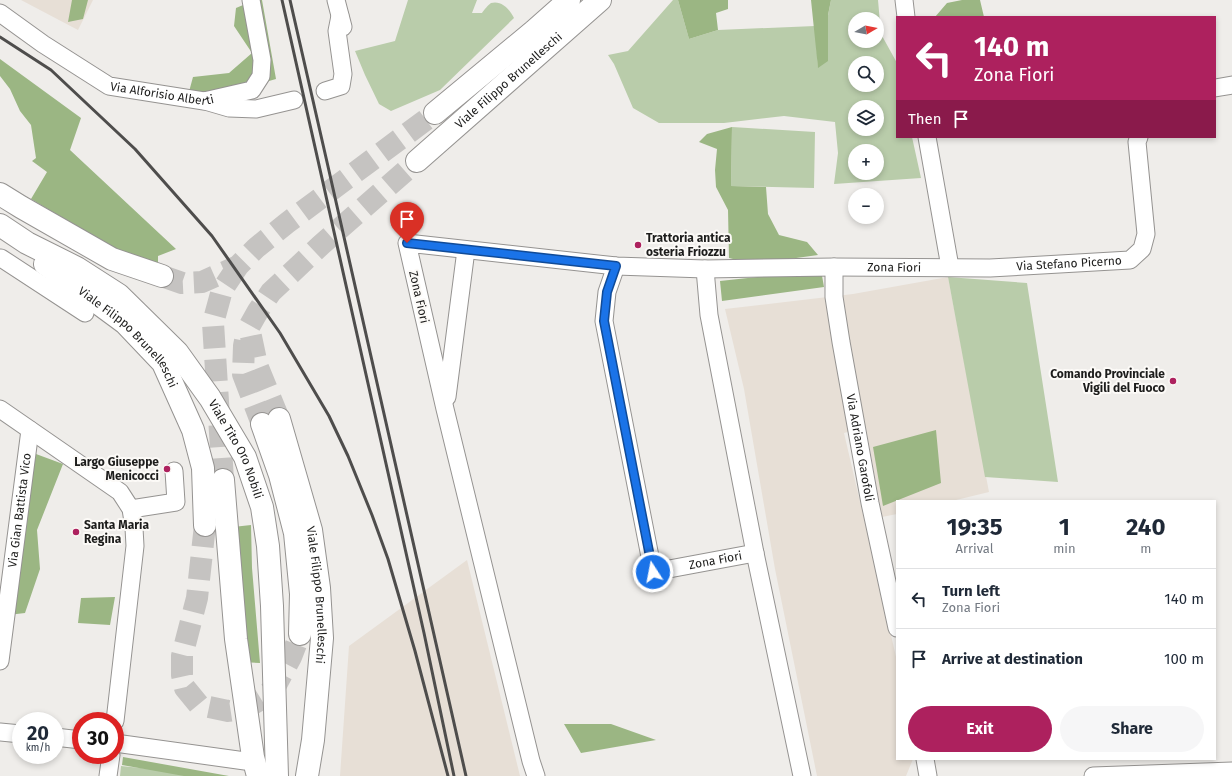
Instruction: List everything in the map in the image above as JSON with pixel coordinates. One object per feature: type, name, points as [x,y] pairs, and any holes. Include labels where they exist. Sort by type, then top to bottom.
[{"type":"street","name":"Via Alforisio Alberti","points":[[0,14],[109,86],[204,101],[252,90],[261,76],[262,60],[251,0]]},
{"type":"street","name":"Viale Filippo Brunelleschi","points":[[435,113],[534,32],[569,0]]},
{"type":"street","name":"Viale Filippo Brunelleschi","points":[[417,161],[600,0]]},
{"type":"street","points":[[904,0],[906,16]]},
{"type":"street","points":[[338,8],[353,69]]},
{"type":"street","points":[[325,91],[341,86],[343,74],[336,31],[338,8]]},
{"type":"street","points":[[1216,88],[1232,85]]},
{"type":"street","points":[[204,101],[229,108],[256,109],[294,100]]},
{"type":"street","points":[[927,138],[950,267]]},
{"type":"street","name":"Via Stefano Picerno","points":[[950,267],[990,268],[1130,260],[1142,249],[1146,234],[1139,138]]},
{"type":"street","points":[[0,194],[112,259],[162,276]]},
{"type":"street","name":"Viale Tito Oro Nobili","points":[[0,225],[27,243],[77,268],[119,295],[177,352],[210,398],[245,456],[262,507],[268,546],[272,606],[277,776]]},
{"type":"street","name":"Viale Filippo Brunelleschi","points":[[27,243],[47,266],[125,323],[163,363],[193,430],[203,468],[205,525]]},
{"type":"street","name":"Zona Fiori","points":[[536,776],[531,762],[445,409],[407,243],[616,266],[705,269],[834,266],[950,267]]},
{"type":"street","name":"Zona Fiori","points":[[445,409],[466,250]]},
{"type":"street","points":[[0,260],[1,258],[85,313]]},
{"type":"street","name":"Zona Fiori","points":[[616,266],[607,292],[604,321],[653,572],[755,554]]},
{"type":"street","name":"Via Adriano Garofoli","points":[[834,266],[834,297],[841,342],[870,503],[896,623]]},
{"type":"street","name":"Zona Fiori","points":[[705,269],[709,315],[755,554],[802,776]]},
{"type":"street","points":[[0,409],[120,492],[131,509],[135,546],[116,712]]},
{"type":"street","name":"Viale Filippo Brunelleschi","points":[[300,634],[301,594],[296,533],[280,475],[271,421],[311,530],[319,588],[322,638],[313,740],[307,776]]},
{"type":"street","name":"Via Gian Battista Vico","points":[[0,662],[30,430]]},
{"type":"street","points":[[131,509],[176,502],[174,471]]},
{"type":"street","points":[[124,745],[251,768],[253,757],[236,639],[223,480]]},
{"type":"street","points":[[0,732],[12,733]]},
{"type":"street","points":[[925,760],[928,776]]},
{"type":"street","points":[[108,776],[110,764]]},
{"type":"street","points":[[1093,776],[1232,771]]},
{"type":"shaded area","points":[[21,0],[93,0],[78,30]]},
{"type":"shaded area","points":[[948,277],[989,492],[956,500],[896,500],[896,514],[882,517],[866,427],[844,433],[896,657],[896,760],[913,760],[906,776],[817,776],[775,569],[744,389],[725,309],[853,294]]},
{"type":"shaded area","points":[[467,560],[520,776],[340,776],[349,646]]},
{"type":"green space","points":[[72,0],[88,0],[83,19],[68,22]]},
{"type":"green space","points":[[255,0],[262,0],[276,79],[238,90],[187,99],[193,77],[229,73],[252,53],[234,26],[236,8]]},
{"type":"green space","points":[[408,0],[477,0],[472,13],[482,13],[491,3],[495,2],[505,6],[514,18],[440,90],[391,111],[379,104],[355,51],[395,41]]},
{"type":"green space","points":[[673,0],[678,0],[689,39],[718,30],[815,26],[818,67],[831,0],[878,0],[879,12],[848,12],[848,48],[884,48],[884,39],[896,61],[896,138],[912,138],[921,178],[834,184],[838,153],[835,122],[784,116],[724,123],[659,123],[633,108],[614,64],[608,55],[628,51]]},
{"type":"green space","points":[[678,0],[728,0],[728,9],[716,13],[718,30],[689,39]]},
{"type":"green space","points":[[811,0],[831,0],[828,15],[828,61],[818,68]]},
{"type":"green space","points":[[962,0],[980,0],[984,16],[936,16],[947,3]]},
{"type":"green space","points":[[0,59],[81,118],[70,150],[176,249],[158,256],[158,266],[117,250],[31,199],[47,172],[32,161],[36,158],[31,125],[20,111],[10,89],[0,76]]},
{"type":"green space","points":[[732,127],[815,132],[814,188],[731,186]]},
{"type":"green space","points":[[732,127],[731,186],[766,187],[768,214],[779,235],[807,242],[818,255],[789,259],[745,262],[729,258],[728,210],[716,187],[715,170],[717,149],[699,142],[707,134]]},
{"type":"green space","points":[[821,270],[824,287],[722,301],[720,281]]},
{"type":"green space","points":[[948,277],[1027,283],[1058,482],[985,477]]},
{"type":"green space","points":[[936,430],[941,483],[883,506],[873,447]]},
{"type":"green space","points":[[36,454],[63,464],[37,530],[40,569],[25,613],[8,615]]},
{"type":"green space","points":[[251,525],[252,568],[260,663],[241,662],[233,527]]},
{"type":"green space","points":[[115,597],[110,625],[78,623],[81,598]]},
{"type":"green space","points":[[564,724],[611,724],[656,740],[581,753]]},
{"type":"green space","points":[[124,757],[229,776],[184,776],[122,765],[124,764]]},
{"type":"green space","points":[[121,766],[220,776],[120,776]]},
{"type":"tunnel","points":[[162,276],[182,283],[202,282],[238,266],[256,248],[287,223],[435,113]]},
{"type":"tunnel","points":[[279,419],[257,365],[249,327],[271,292],[321,245],[417,161]]},
{"type":"tunnel","points":[[223,480],[213,323],[222,290],[238,266]]},
{"type":"tunnel","points":[[245,341],[243,374],[262,424]]},
{"type":"tunnel","points":[[205,525],[197,598],[182,656],[182,675],[185,688],[199,705],[228,711],[241,709],[266,696],[276,685],[291,657],[300,634]]},
{"type":"railway","points":[[282,0],[424,633],[454,776]]},
{"type":"railway","points":[[290,0],[466,776]]},
{"type":"railway","points":[[0,37],[51,70],[135,149],[212,236],[280,333],[329,416],[348,456],[372,515],[388,559],[415,651],[448,776]]},
{"type":"place","name":"Trattoria antica osteria Friozzu","points":[[638,245]]},
{"type":"place","name":"Comando Provinciale Vigili del Fuoco","points":[[1173,381]]},
{"type":"place","name":"Largo Giuseppe Menicocci","points":[[167,469]]},
{"type":"place","name":"Santa Maria Regina","points":[[76,532]]},
{"type":"route","points":[[407,243],[616,266],[607,292],[604,321],[653,572]]}]
